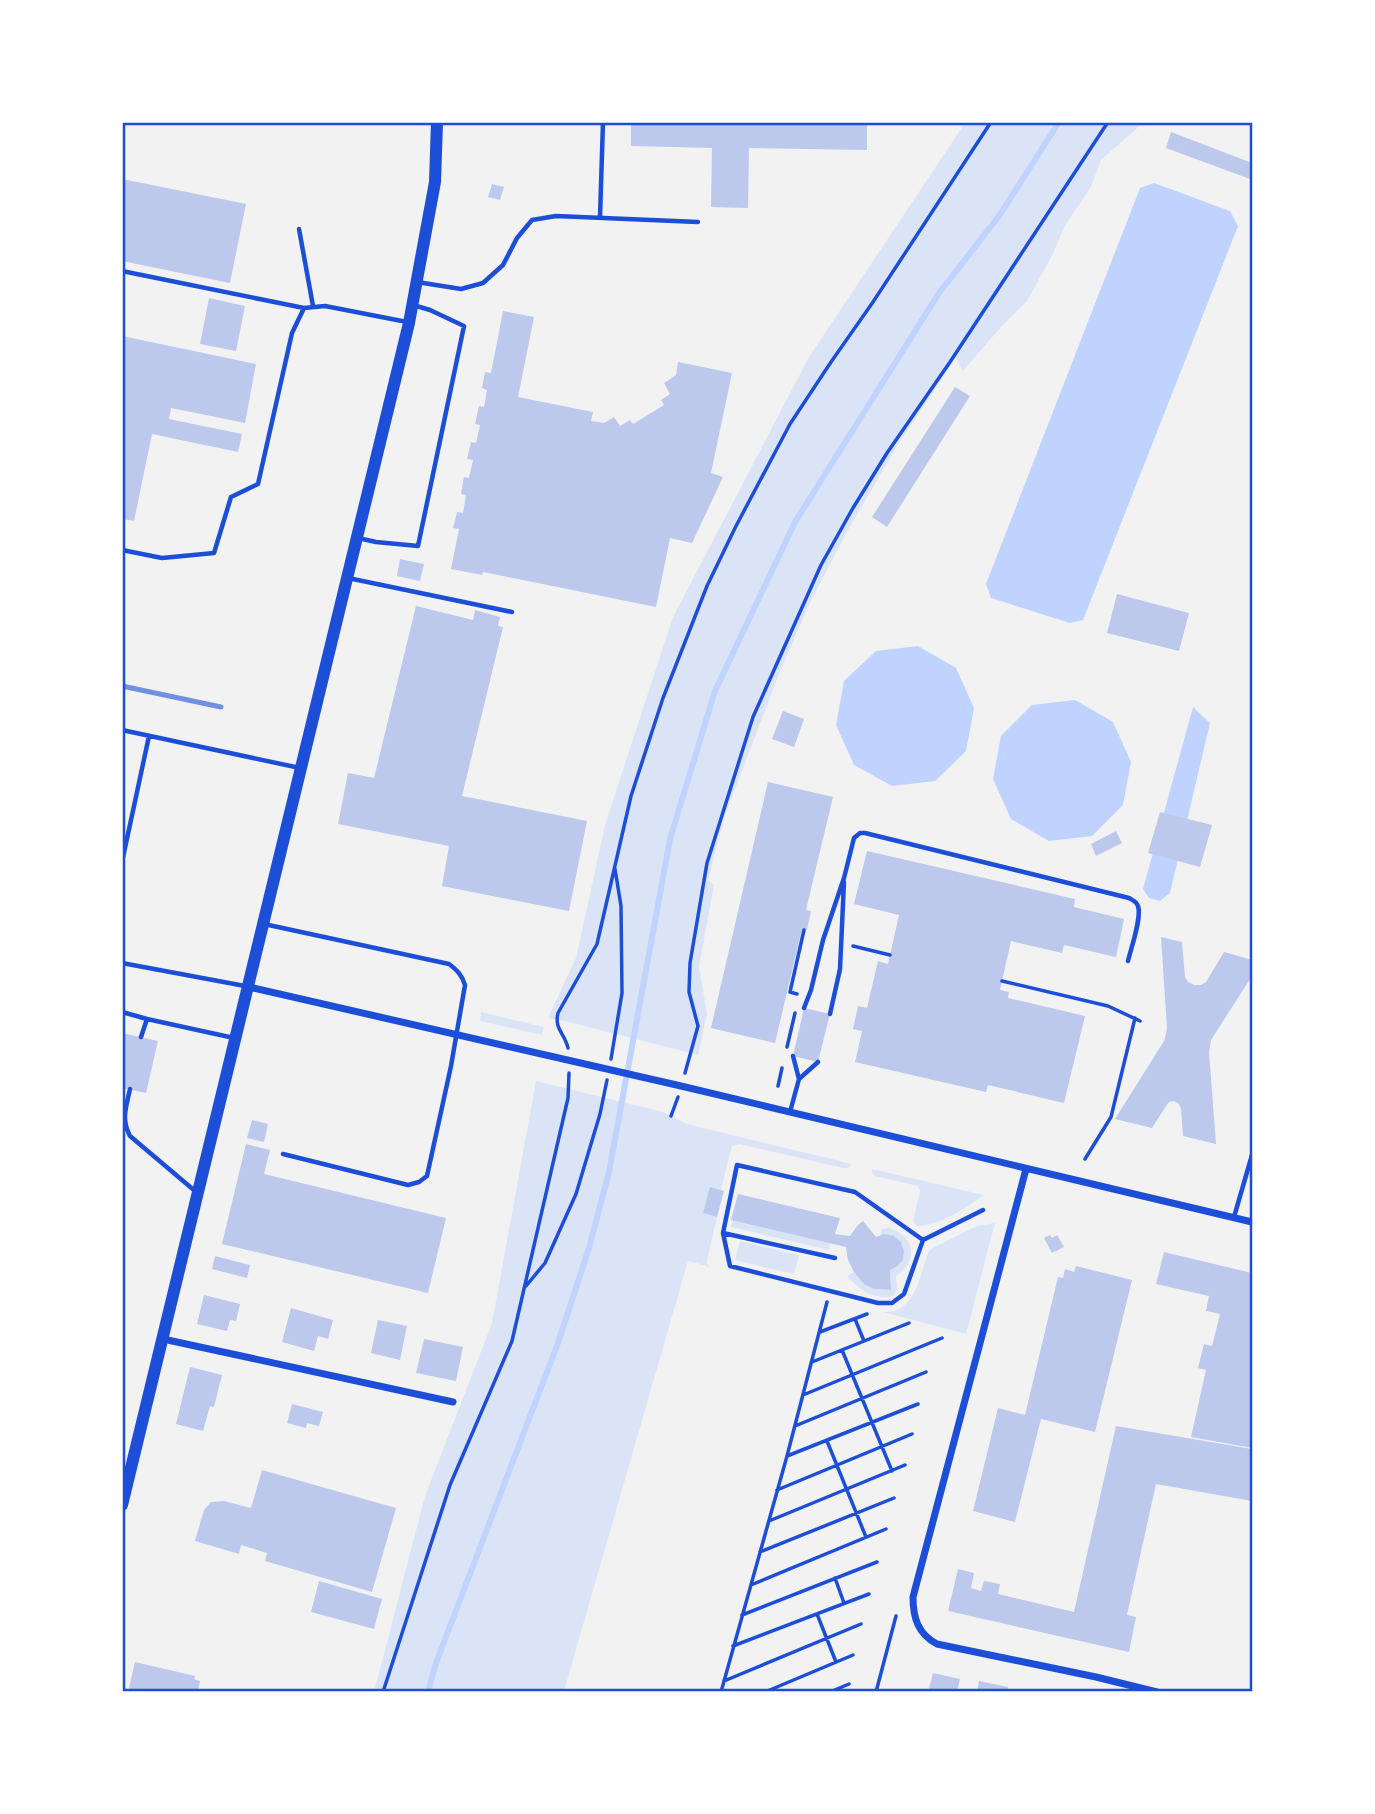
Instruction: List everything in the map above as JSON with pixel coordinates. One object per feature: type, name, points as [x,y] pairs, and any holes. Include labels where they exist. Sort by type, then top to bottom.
[{"type":"main road","points":[[122,1505],[409,323],[435,182],[437,122]]},
{"type":"street","points":[[249,987],[681,1086],[1252,1222]]},
{"type":"street","points":[[1026,1169],[913,1597],[913,1609],[920,1631],[927,1639],[937,1644],[1157,1692]]},
{"type":"street","points":[[163,1339],[453,1402]]},
{"type":"lane","points":[[600,217],[603,122]]},
{"type":"lane","points":[[417,282],[461,289],[483,284],[503,265],[517,238],[532,220],[556,216],[698,222]]},
{"type":"lane","points":[[299,229],[313,306]]},
{"type":"lane","points":[[122,271],[304,308],[325,306],[409,323]]},
{"type":"lane","points":[[357,538],[418,546],[464,326],[430,310],[412,305]]},
{"type":"lane","points":[[122,550],[162,558],[214,553],[231,497],[258,484],[292,333],[304,308]]},
{"type":"lane","points":[[348,578],[512,612]]},
{"type":"lane","points":[[122,730],[302,768]]},
{"type":"lane","points":[[122,862],[149,736]]},
{"type":"lane","points":[[804,1008],[854,838],[860,833],[1129,898],[1135,902],[1139,916],[1128,961]]},
{"type":"lane","points":[[830,1014],[840,969],[844,878]]},
{"type":"lane","points":[[263,923],[449,964],[463,978],[465,985],[427,1176],[408,1185],[283,1154]]},
{"type":"lane","points":[[122,963],[249,987]]},
{"type":"lane","points":[[122,1012],[236,1039]]},
{"type":"lane","points":[[141,1037],[147,1019]]},
{"type":"lane","points":[[790,1112],[799,1079],[793,1056]]},
{"type":"lane","points":[[799,1079],[818,1062]]},
{"type":"lane","points":[[130,1090],[125,1096],[124,1118],[130,1136],[198,1194]]},
{"type":"lane","points":[[1234,1217],[1252,1155]]},
{"type":"lane","points":[[923,1240],[855,1192],[737,1165],[723,1233],[730,1266],[878,1303],[892,1303],[904,1294],[923,1240],[983,1210]]},
{"type":"lane","points":[[723,1233],[835,1258]]},
{"type":"path","points":[[383,1692],[450,1485],[512,1340],[568,1098],[567,1041],[557,1026],[557,1019],[563,1003],[597,944],[631,796],[663,698],[707,586],[790,424],[991,122]]},
{"type":"path","points":[[671,1116],[698,1026],[689,992],[690,963],[707,863],[753,718],[821,565],[853,508],[1108,122]]},
{"type":"path","points":[[610,1063],[622,993],[621,906],[615,866]]},
{"type":"path","points":[[1002,981],[1108,1006],[1138,1020],[1111,1117],[1084,1159]]},
{"type":"path","points":[[524,1288],[545,1263],[576,1194],[600,1114],[608,1076]]},
{"type":"path","points":[[720,1692],[787,1457],[828,1292]]},
{"type":"path","points":[[820,1332],[872,1312]]},
{"type":"path","points":[[855,1319],[864,1341]]},
{"type":"path","points":[[812,1362],[909,1323]]},
{"type":"path","points":[[803,1395],[942,1338]]},
{"type":"path","points":[[842,1350],[892,1471]]},
{"type":"path","points":[[795,1426],[926,1372]]},
{"type":"path","points":[[787,1457],[918,1404]]},
{"type":"path","points":[[778,1490],[912,1434]]},
{"type":"path","points":[[827,1440],[866,1537]]},
{"type":"path","points":[[769,1521],[905,1465]]},
{"type":"path","points":[[760,1552],[894,1498]]},
{"type":"path","points":[[751,1585],[886,1529]]},
{"type":"path","points":[[742,1615],[877,1562]]},
{"type":"path","points":[[835,1578],[844,1603]]},
{"type":"path","points":[[733,1646],[869,1594]]},
{"type":"path","points":[[817,1614],[836,1662]]},
{"type":"path","points":[[876,1692],[896,1616]]},
{"type":"path","points":[[723,1681],[861,1624]]},
{"type":"path","points":[[765,1692],[853,1655]]},
{"type":"path","points":[[830,1692],[849,1684]]},
{"type":"shaded area","points":[[965,123],[1143,123],[1101,160],[1091,187],[1065,225],[1053,254],[1027,301],[963,371],[956,357],[897,446],[844,537],[808,607],[779,674],[724,818],[708,880],[714,885],[699,966],[707,1014],[698,1055],[548,1018],[576,958],[605,825],[673,617],[809,357]]},
{"type":"shaded area","points":[[481,1012],[544,1027],[542,1035],[480,1021]]},
{"type":"shaded area","points":[[536,1081],[663,1112],[687,1124],[852,1164],[843,1168],[739,1144],[732,1146],[721,1190],[710,1188],[703,1213],[717,1217],[707,1259],[710,1267],[688,1261],[564,1691],[374,1692],[425,1496],[492,1323]]},
{"type":"shaded area","points":[[872,1169],[984,1195],[943,1220],[917,1226],[913,1222],[920,1191],[918,1186],[875,1176]]},
{"type":"shaded area","points":[[733,1220],[830,1243],[829,1250],[731,1227]]},
{"type":"shaded area","points":[[995,1223],[966,1334],[883,1312],[894,1311],[909,1300],[931,1249],[977,1226]]},
{"type":"shaded area","points":[[889,1228],[898,1232],[909,1243],[911,1256],[896,1276],[897,1290],[893,1296],[879,1297],[862,1290],[847,1276],[854,1272],[870,1286],[891,1290],[890,1270],[897,1266],[904,1254],[903,1247],[895,1237],[880,1236],[882,1229]]},
{"type":"shaded area","points":[[740,1241],[799,1255],[794,1274],[735,1260]]},
{"type":"water","points":[[1154,183],[1230,211],[1238,226],[1083,620],[1070,623],[991,598],[986,584],[1140,188]]},
{"type":"water","points":[[918,646],[956,668],[974,708],[966,751],[935,781],[892,786],[854,765],[836,725],[844,681],[876,651]]},
{"type":"water","points":[[1075,700],[1113,722],[1131,762],[1123,805],[1092,836],[1049,841],[1011,819],[993,779],[1001,736],[1032,705]]},
{"type":"water","points":[[1193,707],[1210,723],[1170,893],[1160,901],[1149,898],[1143,889]]},
{"type":"building","points":[[631,122],[867,122],[867,150],[749,148],[748,208],[711,207],[712,148],[631,146]]},
{"type":"building","points":[[1171,132],[1252,163],[1250,179],[1166,148]]},
{"type":"building","points":[[122,179],[246,204],[230,283],[122,261]]},
{"type":"building","points":[[492,184],[504,187],[500,200],[488,197]]},
{"type":"building","points":[[209,298],[245,306],[236,351],[200,344]]},
{"type":"building","points":[[503,311],[534,317],[518,397],[593,412],[591,421],[604,423],[614,417],[620,426],[630,420],[633,424],[664,405],[661,400],[670,394],[664,383],[676,375],[678,362],[732,373],[711,473],[723,477],[692,543],[670,538],[656,607],[483,572],[482,575],[451,569],[459,529],[453,528],[457,512],[463,513],[466,495],[461,494],[464,477],[469,478],[473,460],[467,459],[471,442],[476,443],[480,425],[475,424],[479,406],[484,407],[487,390],[482,388],[485,372],[491,373]]},
{"type":"building","points":[[122,336],[256,364],[245,423],[171,408],[169,419],[242,434],[238,452],[152,434],[134,521],[122,519]]},
{"type":"building","points":[[955,387],[970,396],[887,527],[872,517]]},
{"type":"building","points":[[400,559],[424,564],[420,581],[397,576]]},
{"type":"building","points":[[1117,594],[1189,613],[1179,651],[1107,633]]},
{"type":"building","points":[[416,606],[473,620],[475,610],[500,617],[498,626],[503,627],[462,796],[587,821],[569,911],[442,886],[449,846],[338,824],[348,773],[374,778]]},
{"type":"building","points":[[783,711],[804,719],[794,747],[772,739]]},
{"type":"building","points":[[768,782],[833,797],[806,910],[811,911],[807,930],[802,929],[775,1043],[711,1028]]},
{"type":"building","points":[[1160,812],[1212,825],[1200,867],[1148,853]]},
{"type":"building","points":[[1116,831],[1122,843],[1096,856],[1091,844]]},
{"type":"building","points":[[867,851],[1075,899],[1074,907],[1124,919],[1116,957],[1064,945],[1062,953],[1011,941],[1000,990],[1009,992],[1008,998],[1085,1016],[1064,1103],[988,1085],[986,1092],[855,1062],[862,1031],[853,1029],[858,1006],[867,1008],[878,961],[888,964],[899,915],[854,904]]},
{"type":"building","points":[[1161,937],[1182,942],[1185,977],[1194,985],[1206,982],[1224,952],[1252,960],[1252,976],[1211,1040],[1209,1052],[1216,1144],[1183,1136],[1181,1109],[1174,1101],[1169,1102],[1152,1128],[1115,1119],[1164,1041],[1167,1029]]},
{"type":"building","points":[[804,1008],[830,1014],[818,1062],[793,1056]]},
{"type":"building","points":[[122,1033],[158,1041],[146,1093],[122,1088]]},
{"type":"building","points":[[252,1120],[268,1124],[264,1142],[247,1138]]},
{"type":"building","points":[[246,1144],[270,1150],[264,1174],[446,1218],[428,1293],[222,1244]]},
{"type":"building","points":[[710,1187],[724,1191],[717,1217],[703,1213]]},
{"type":"building","points":[[738,1194],[840,1218],[835,1234],[850,1236],[863,1221],[876,1237],[884,1234],[894,1236],[901,1242],[904,1251],[903,1260],[890,1270],[891,1290],[874,1289],[864,1284],[848,1260],[846,1247],[731,1220]]},
{"type":"building","points":[[1050,1235],[1052,1238],[1057,1235],[1064,1247],[1052,1253],[1044,1238]]},
{"type":"building","points":[[1164,1252],[1252,1273],[1252,1448],[1191,1437],[1206,1370],[1198,1368],[1204,1344],[1212,1346],[1220,1314],[1206,1311],[1209,1296],[1156,1284]]},
{"type":"building","points":[[215,1256],[250,1265],[247,1278],[212,1269]]},
{"type":"building","points":[[1076,1266],[1132,1280],[1095,1432],[1041,1419],[1015,1522],[973,1511],[998,1408],[1025,1415],[1058,1277],[1063,1278],[1065,1269],[1074,1272]]},
{"type":"building","points":[[204,1295],[240,1304],[236,1321],[230,1320],[227,1331],[197,1324]]},
{"type":"building","points":[[291,1308],[333,1320],[328,1339],[318,1336],[314,1351],[282,1342]]},
{"type":"building","points":[[378,1320],[407,1326],[400,1360],[371,1353]]},
{"type":"building","points":[[424,1339],[463,1347],[456,1381],[416,1373]]},
{"type":"building","points":[[190,1367],[222,1375],[214,1407],[210,1406],[203,1431],[176,1424]]},
{"type":"building","points":[[292,1404],[323,1412],[319,1426],[307,1423],[306,1428],[287,1423]]},
{"type":"building","points":[[1116,1426],[1252,1449],[1252,1501],[1156,1484],[1127,1615],[1136,1617],[1129,1652],[948,1611],[958,1569],[974,1573],[971,1588],[981,1591],[984,1581],[1000,1584],[998,1594],[1074,1612]]},
{"type":"building","points":[[262,1470],[396,1508],[372,1592],[265,1561],[267,1553],[241,1545],[239,1554],[195,1541],[204,1510],[211,1502],[224,1501],[251,1508]]},
{"type":"building","points":[[319,1581],[382,1599],[374,1629],[311,1612]]},
{"type":"building","points":[[135,1662],[195,1676],[194,1679],[200,1681],[198,1692],[128,1692]]},
{"type":"building","points":[[933,1673],[960,1679],[957,1692],[928,1692]]},
{"type":"building","points":[[979,1681],[1008,1687],[1007,1692],[977,1692]]},
{"type":"waterway","points":[[428,1692],[436,1663],[558,1343],[589,1248],[609,1172],[670,839],[715,691],[795,522],[939,293],[999,216],[1059,122]]},
{"type":"railway","points":[[122,686],[221,707]]}]
